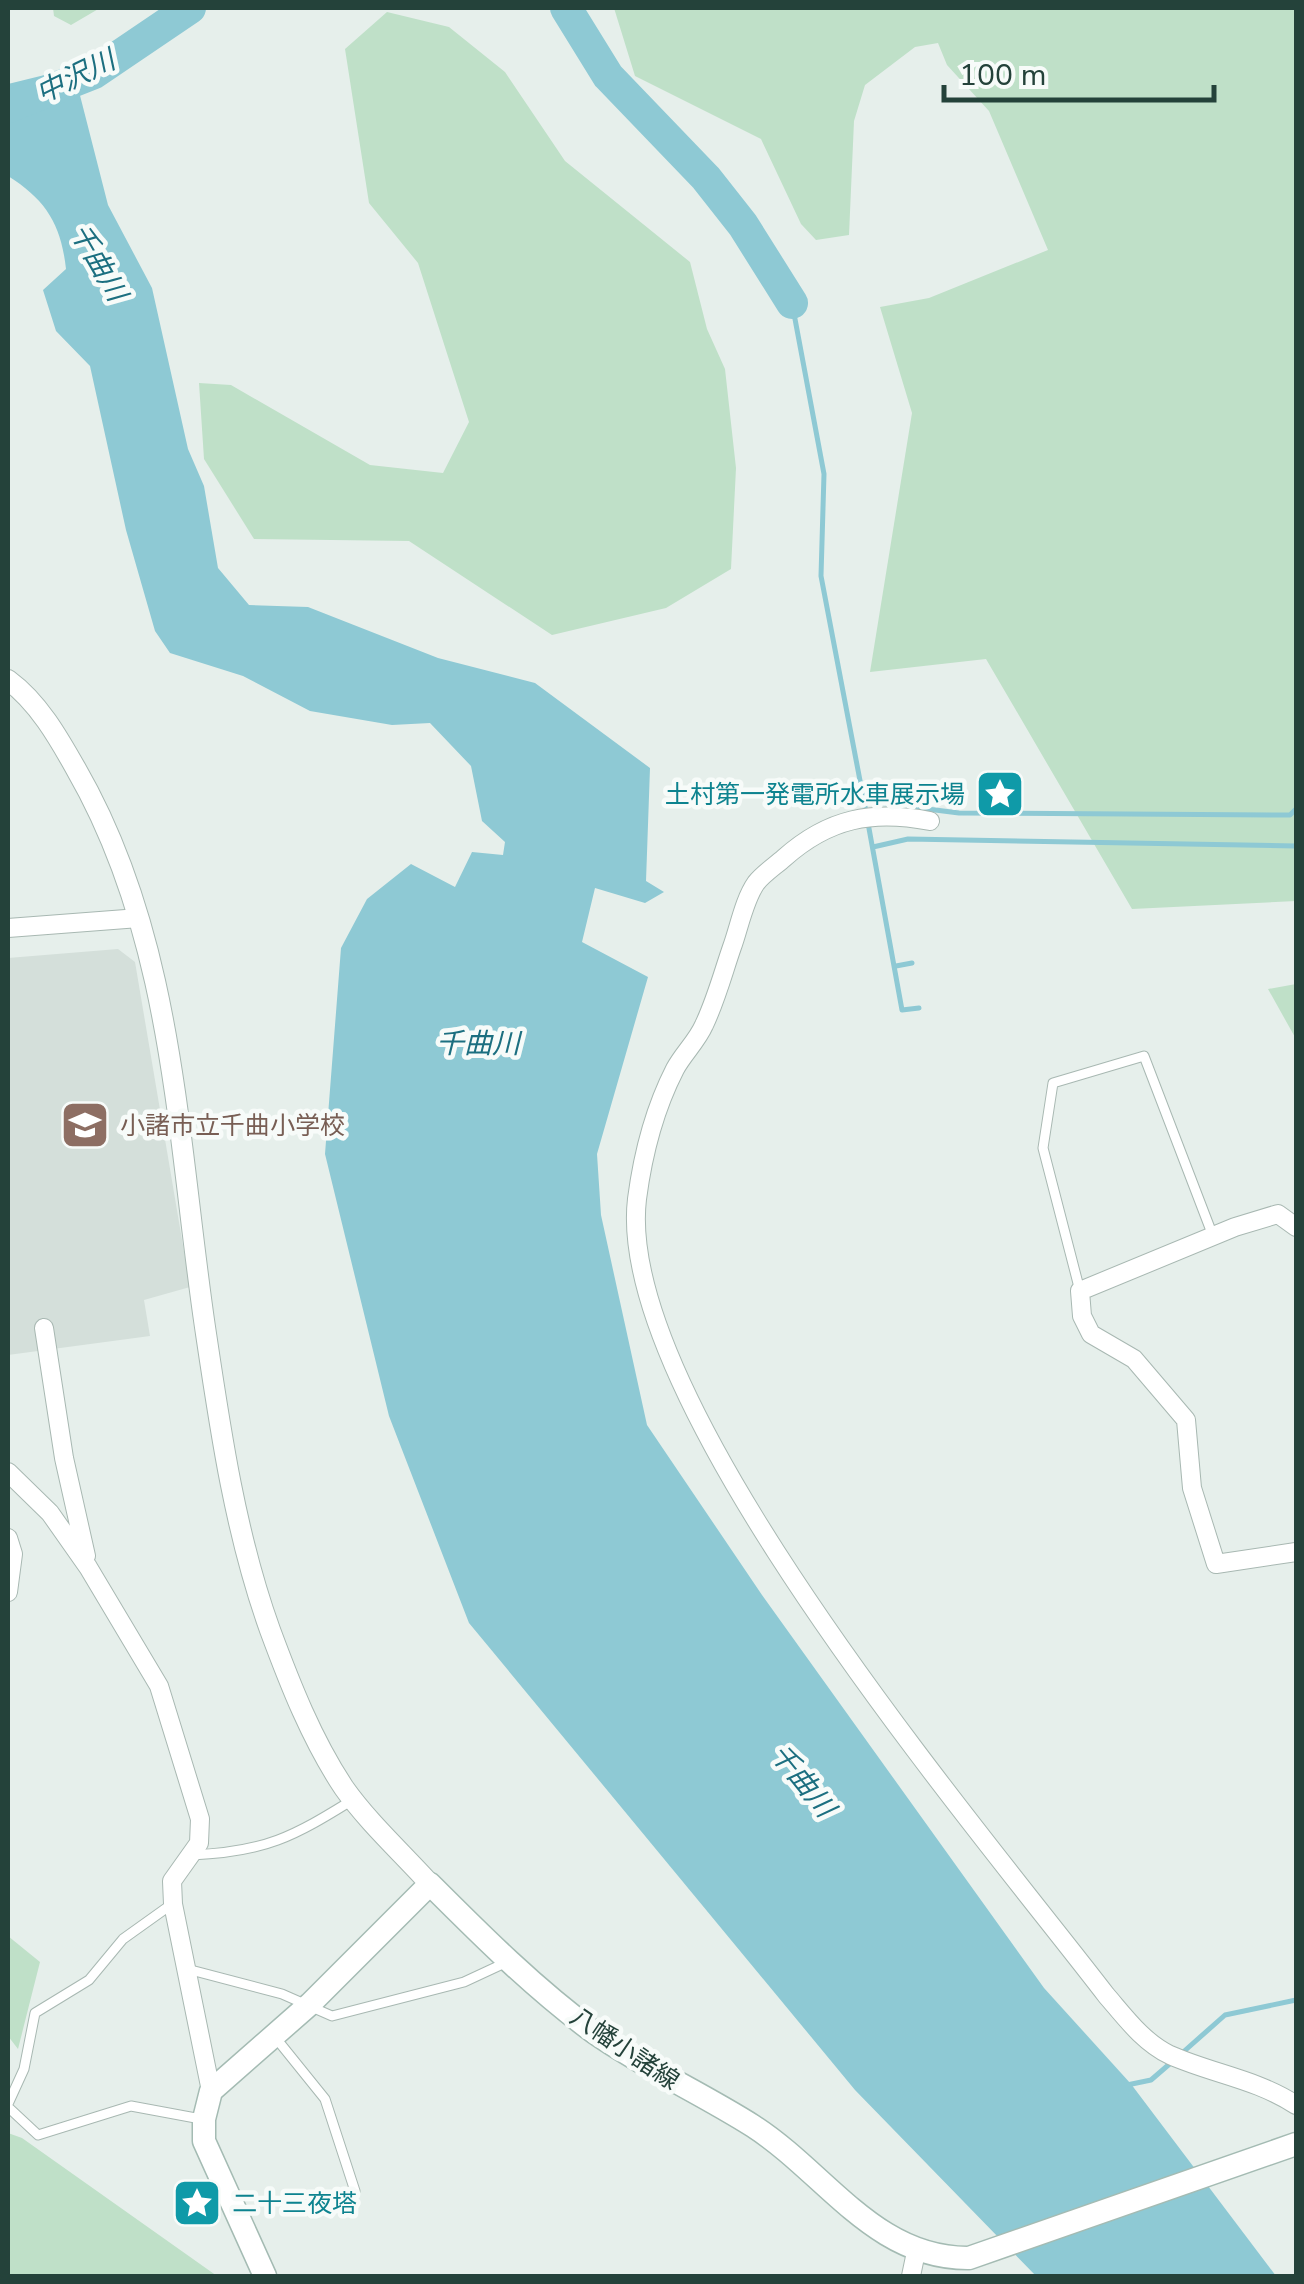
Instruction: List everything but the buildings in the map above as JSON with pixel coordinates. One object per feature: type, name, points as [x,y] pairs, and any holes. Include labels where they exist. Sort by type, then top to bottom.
[{"type":"main road","name":"八幡小諸線","points":[[430,1884],[509,1961],[594,2032],[754,2127],[876,2230],[916,2252],[938,2258],[968,2258],[1295,2144]]},
{"type":"main road","points":[[264,2276],[204,2141],[204,2119],[211,2091],[310,2004],[430,1884]]},
{"type":"street","points":[[8,680],[22,690],[60,739],[104,816],[139,918],[172,1059],[205,1325],[234,1500],[269,1627],[302,1712],[354,1799],[430,1884]]},
{"type":"street","points":[[930,820],[890,813],[838,821],[803,842],[755,884],[703,1028],[677,1066],[653,1115],[637,1202],[640,1270],[660,1330],[719,1458],[884,1710],[1139,2033],[1172,2056],[1270,2088],[1296,2105]]},
{"type":"street","points":[[8,928],[139,918]]},
{"type":"street","points":[[1296,1227],[1278,1214],[1080,1292],[1082,1316],[1092,1334],[1134,1359],[1186,1420],[1192,1488],[1216,1564],[1296,1552]]},
{"type":"street","points":[[44,1328],[64,1458],[88,1567]]},
{"type":"street","points":[[8,1472],[50,1513],[88,1567],[159,1686],[178,1736],[180,1763],[200,1819],[199,1843],[172,1881],[174,1904],[211,2091]]},
{"type":"street","points":[[8,1538],[13,1554],[8,1592]]},
{"type":"street","points":[[911,2276],[916,2252]]},
{"type":"lane","points":[[1080,1292],[1044,1148],[1054,1083],[1144,1056],[1214,1237]]},
{"type":"lane","points":[[190,1856],[247,1852],[300,1833],[354,1799]]},
{"type":"lane","points":[[174,1904],[123,1939],[89,1980],[36,2013],[24,2069],[8,2105],[38,2135],[130,2106],[204,2119]]},
{"type":"lane","points":[[187,1969],[310,2004],[332,2016],[464,1982],[509,1961]]},
{"type":"lane","points":[[273,2034],[325,2099],[354,2191]]},
{"type":"shaded area","name":"小諸市立千曲小学校","points":[[118,949],[135,962],[190,1287],[144,1300],[150,1336],[8,1355],[8,958]]},
{"type":"green space","points":[[53,8],[100,8],[71,25],[54,16]]},
{"type":"green space","points":[[614,8],[1296,8],[1296,901],[1132,909],[986,659],[870,672],[912,413],[880,307],[929,298],[1048,250],[989,111],[947,65],[938,43],[915,47],[865,85],[854,121],[849,235],[816,240],[801,224],[761,139],[635,76]]},
{"type":"green space","points":[[387,12],[449,27],[505,72],[565,161],[690,262],[707,329],[725,369],[736,468],[731,569],[666,608],[552,635],[409,541],[254,539],[204,459],[199,383],[231,385],[370,465],[443,473],[469,422],[418,263],[369,203],[345,49]]},
{"type":"green space","points":[[1296,984],[1296,1039],[1268,989]]},
{"type":"green space","points":[[8,1936],[40,1962],[18,2049],[8,2036]]},
{"type":"green space","points":[[8,2133],[22,2138],[217,2276],[8,2276]]},
{"type":"water","name":"千曲川","points":[[73,68],[108,205],[152,288],[188,449],[204,486],[218,568],[249,605],[308,607],[438,658],[535,683],[650,768],[646,881],[664,892],[645,903],[595,888],[582,942],[648,977],[597,1154],[601,1215],[647,1425],[762,1595],[1044,1988],[1131,2084],[1276,2276],[1036,2276],[855,2090],[469,1623],[389,1416],[325,1154],[341,948],[367,899],[411,864],[455,887],[472,852],[503,855],[505,842],[482,821],[471,766],[430,723],[392,725],[310,711],[243,676],[170,653],[155,631],[126,530],[90,366],[56,331],[43,290],[66,269],[60,239],[42,204],[8,176],[8,84]]},
{"type":"waterway","name":"中沢川","points":[[8,107],[94,73],[190,8]]},
{"type":"waterway","points":[[566,8],[608,76],[706,178],[743,225],[792,303]]},
{"type":"waterway","points":[[792,303],[824,474],[821,576],[866,812]]},
{"type":"waterway","points":[[864,801],[959,813],[1290,815],[1296,809]]},
{"type":"waterway","points":[[868,823],[902,1010],[919,1008]]},
{"type":"waterway","points":[[873,847],[908,839],[1296,846]]},
{"type":"waterway","points":[[896,966],[912,963]]},
{"type":"waterway","points":[[1181,2054],[1225,2015],[1296,2000]]},
{"type":"waterway","points":[[1127,2085],[1151,2080],[1173,2061]]},
{"type":"place","name":"土村第一発電所水車展示場","points":[[1000,794]]},
{"type":"place","name":"小諸市立千曲小学校","points":[[85,1125]]},
{"type":"place","name":"二十三夜塔","points":[[197,2203]]}]
